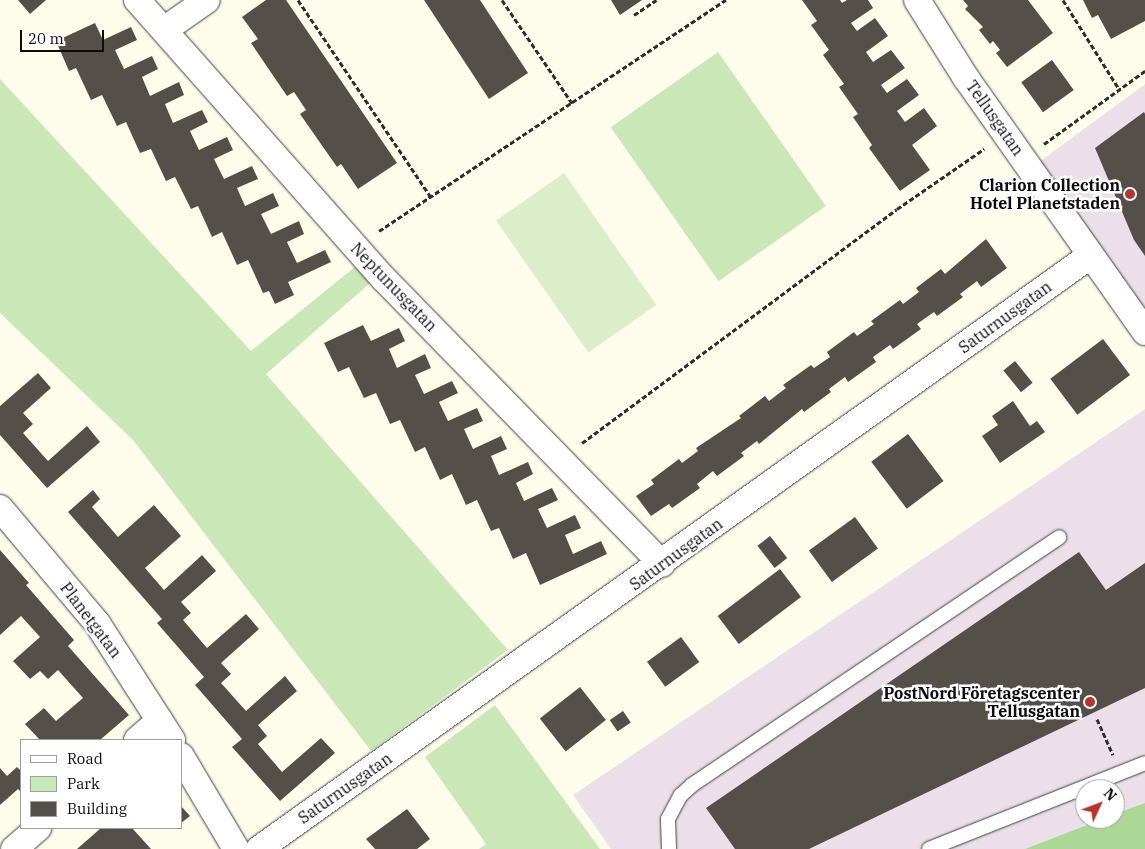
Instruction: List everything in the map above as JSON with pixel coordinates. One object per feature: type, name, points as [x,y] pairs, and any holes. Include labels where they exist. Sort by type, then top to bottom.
[{"type":"street","name":"Neptunusgatan","points":[[137,0],[355,247],[562,458],[662,564]]},
{"type":"street","points":[[164,30],[207,0]]},
{"type":"street","name":"Tellusgatan","points":[[917,0],[934,30],[1005,134],[1145,332]]},
{"type":"street","name":"Saturnusgatan","points":[[259,849],[662,564],[1090,255]]},
{"type":"street","name":"Planetgatan","points":[[0,508],[97,623],[166,730]]},
{"type":"street","points":[[140,739],[166,730]]},
{"type":"street","points":[[182,758],[236,849]]},
{"type":"street","points":[[14,849],[37,829]]},
{"type":"lane","points":[[670,849],[668,818],[681,795],[692,785],[1059,537]]},
{"type":"lane","points":[[929,849],[1145,763]]},
{"type":"path","points":[[298,0],[431,197]]},
{"type":"path","points":[[502,0],[572,103]]},
{"type":"path","points":[[634,15],[656,0]]},
{"type":"path","points":[[355,247],[726,0]]},
{"type":"path","points":[[1063,0],[1119,89]]},
{"type":"path","points":[[1023,159],[1145,71]]},
{"type":"path","points":[[562,458],[896,209],[1005,134]]},
{"type":"path","points":[[1097,719],[1121,772]]},
{"type":"shaded area","points":[[1145,84],[1145,319],[1035,165]]},
{"type":"shaded area","points":[[1145,409],[1145,806],[1125,814],[1125,779],[1075,779],[1075,829],[1088,829],[1039,849],[611,849],[573,795]]},
{"type":"green space","points":[[718,52],[826,206],[719,281],[611,127]]},
{"type":"green space","points":[[0,79],[251,351],[355,267],[370,283],[266,374],[508,650],[371,751],[133,440],[0,313]]},
{"type":"green space","points":[[564,173],[656,305],[588,352],[496,221]]},
{"type":"green space","points":[[495,705],[600,849],[479,849],[486,844],[425,757]]},
{"type":"green space","points":[[1145,803],[1145,849],[1025,849],[1077,829],[1125,829],[1125,810]]},
{"type":"building","points":[[18,0],[46,0],[30,14]]},
{"type":"building","points":[[266,0],[286,0],[397,163],[358,189],[341,164],[337,167],[300,114],[306,110],[294,92],[287,96],[251,43],[258,39],[242,17]]},
{"type":"building","points":[[424,0],[480,0],[528,73],[489,99]]},
{"type":"building","points":[[611,0],[642,0],[620,15]]},
{"type":"building","points":[[802,0],[840,0],[842,3],[847,0],[868,0],[873,8],[851,23],[857,31],[875,18],[888,36],[866,52],[873,62],[891,50],[905,68],[881,85],[887,93],[907,79],[919,95],[897,111],[905,122],[924,108],[937,126],[912,145],[930,170],[900,191],[869,148],[872,145],[853,117],[858,114],[839,87],[844,84],[823,55],[829,50],[811,25],[817,21]]},
{"type":"building","points":[[963,0],[1028,0],[1053,33],[1007,67],[996,53],[1000,50],[993,41],[990,44],[979,30],[983,27],[965,9],[968,6]]},
{"type":"building","points":[[1083,0],[1145,0],[1145,21],[1111,39],[1098,15],[1092,18]]},
{"type":"building","points":[[95,23],[103,40],[131,27],[137,40],[115,50],[124,69],[152,56],[158,69],[142,77],[150,96],[179,82],[184,95],[165,104],[173,123],[202,110],[208,122],[190,131],[199,150],[227,137],[233,150],[214,159],[224,179],[252,166],[258,179],[237,188],[245,206],[273,193],[279,206],[261,214],[271,234],[299,221],[304,234],[287,242],[297,263],[325,250],[331,262],[288,282],[294,295],[275,304],[269,291],[263,293],[248,260],[237,265],[222,232],[212,237],[198,206],[191,209],[175,177],[166,181],[151,149],[140,153],[126,122],[117,126],[102,95],[91,100],[76,68],[69,71],[56,41]]},
{"type":"building","points":[[1052,60],[1074,90],[1043,112],[1021,82]]},
{"type":"building","name":"Clarion Collection Hotel Planetstaden","points":[[1144,112],[1145,256],[1134,240],[1095,148]]},
{"type":"building","points":[[986,239],[1007,268],[981,287],[977,281],[960,294],[963,297],[937,316],[934,312],[917,324],[921,329],[893,349],[890,345],[873,357],[876,362],[848,382],[845,377],[829,389],[831,392],[804,412],[802,409],[759,444],[757,441],[741,453],[744,456],[717,476],[713,471],[697,484],[700,488],[672,508],[669,504],[651,516],[636,496],[654,484],[651,480],[679,459],[682,463],[698,451],[696,448],[741,418],[739,416],[765,396],[769,401],[786,388],[783,385],[811,365],[814,368],[830,357],[827,352],[854,332],[857,336],[874,324],[871,321],[900,300],[903,304],[919,292],[916,288],[941,269],[945,274]]},
{"type":"building","points":[[363,325],[371,341],[399,328],[405,341],[389,349],[397,368],[425,354],[431,368],[415,375],[424,394],[452,381],[458,393],[439,402],[448,421],[477,408],[483,421],[464,429],[473,449],[501,436],[507,449],[491,456],[499,475],[528,462],[533,474],[516,483],[524,501],[552,488],[558,500],[538,509],[547,528],[575,515],[581,528],[565,535],[573,554],[601,541],[607,554],[540,585],[526,553],[513,559],[499,528],[491,531],[477,500],[466,505],[452,474],[440,480],[425,447],[415,452],[400,420],[390,424],[376,393],[364,398],[349,367],[338,372],[324,343]]},
{"type":"building","points":[[1103,339],[1130,375],[1077,415],[1050,379]]},
{"type":"building","points":[[1015,361],[1033,383],[1021,392],[1003,370]]},
{"type":"building","points":[[38,373],[51,388],[23,413],[33,424],[23,433],[48,461],[87,426],[100,442],[47,488],[0,435],[0,406]]},
{"type":"building","points":[[1013,401],[1030,426],[1037,421],[1045,432],[1000,463],[982,436],[998,425],[992,416]]},
{"type":"building","points":[[908,434],[944,481],[907,509],[871,462]]},
{"type":"building","points":[[93,490],[100,499],[92,507],[118,537],[154,505],[181,536],[145,568],[164,590],[202,555],[216,571],[181,602],[191,613],[183,620],[207,648],[246,614],[259,629],[221,663],[231,674],[221,683],[246,711],[285,676],[297,691],[258,725],[267,736],[258,744],[282,772],[321,738],[335,753],[280,801],[232,747],[242,739],[195,685],[204,677],[157,623],[162,619],[68,512]]},
{"type":"building","points":[[855,517],[878,549],[832,582],[809,551]]},
{"type":"building","points":[[770,536],[787,558],[775,568],[757,546]]},
{"type":"building","points":[[0,550],[29,583],[26,585],[74,640],[68,646],[129,715],[101,739],[39,739],[25,724],[44,708],[56,721],[83,698],[58,670],[48,679],[40,671],[30,679],[13,661],[40,637],[21,616],[0,635]]},
{"type":"building","points":[[1079,552],[1106,590],[1145,563],[1145,688],[809,849],[735,849],[706,808]]},
{"type":"building","points":[[780,569],[801,597],[739,644],[718,616]]},
{"type":"building","points":[[681,637],[699,662],[665,687],[647,662]]},
{"type":"building","points":[[580,687],[606,720],[566,751],[540,718]]},
{"type":"building","points":[[623,711],[631,723],[618,732],[610,720]]},
{"type":"building","points":[[17,767],[20,770],[20,791],[18,789],[0,805],[0,768],[7,776]]},
{"type":"building","points":[[182,807],[190,816],[182,822]]},
{"type":"building","points":[[407,809],[430,839],[417,849],[375,849],[366,839]]},
{"type":"building","points":[[100,829],[133,829],[151,849],[77,849]]},
{"type":"place","name":"Clarion Collection Hotel Planetstaden","points":[[1130,194]]},
{"type":"place","name":"PostNord Företagscenter Tellusgatan","points":[[1090,702]]}]
